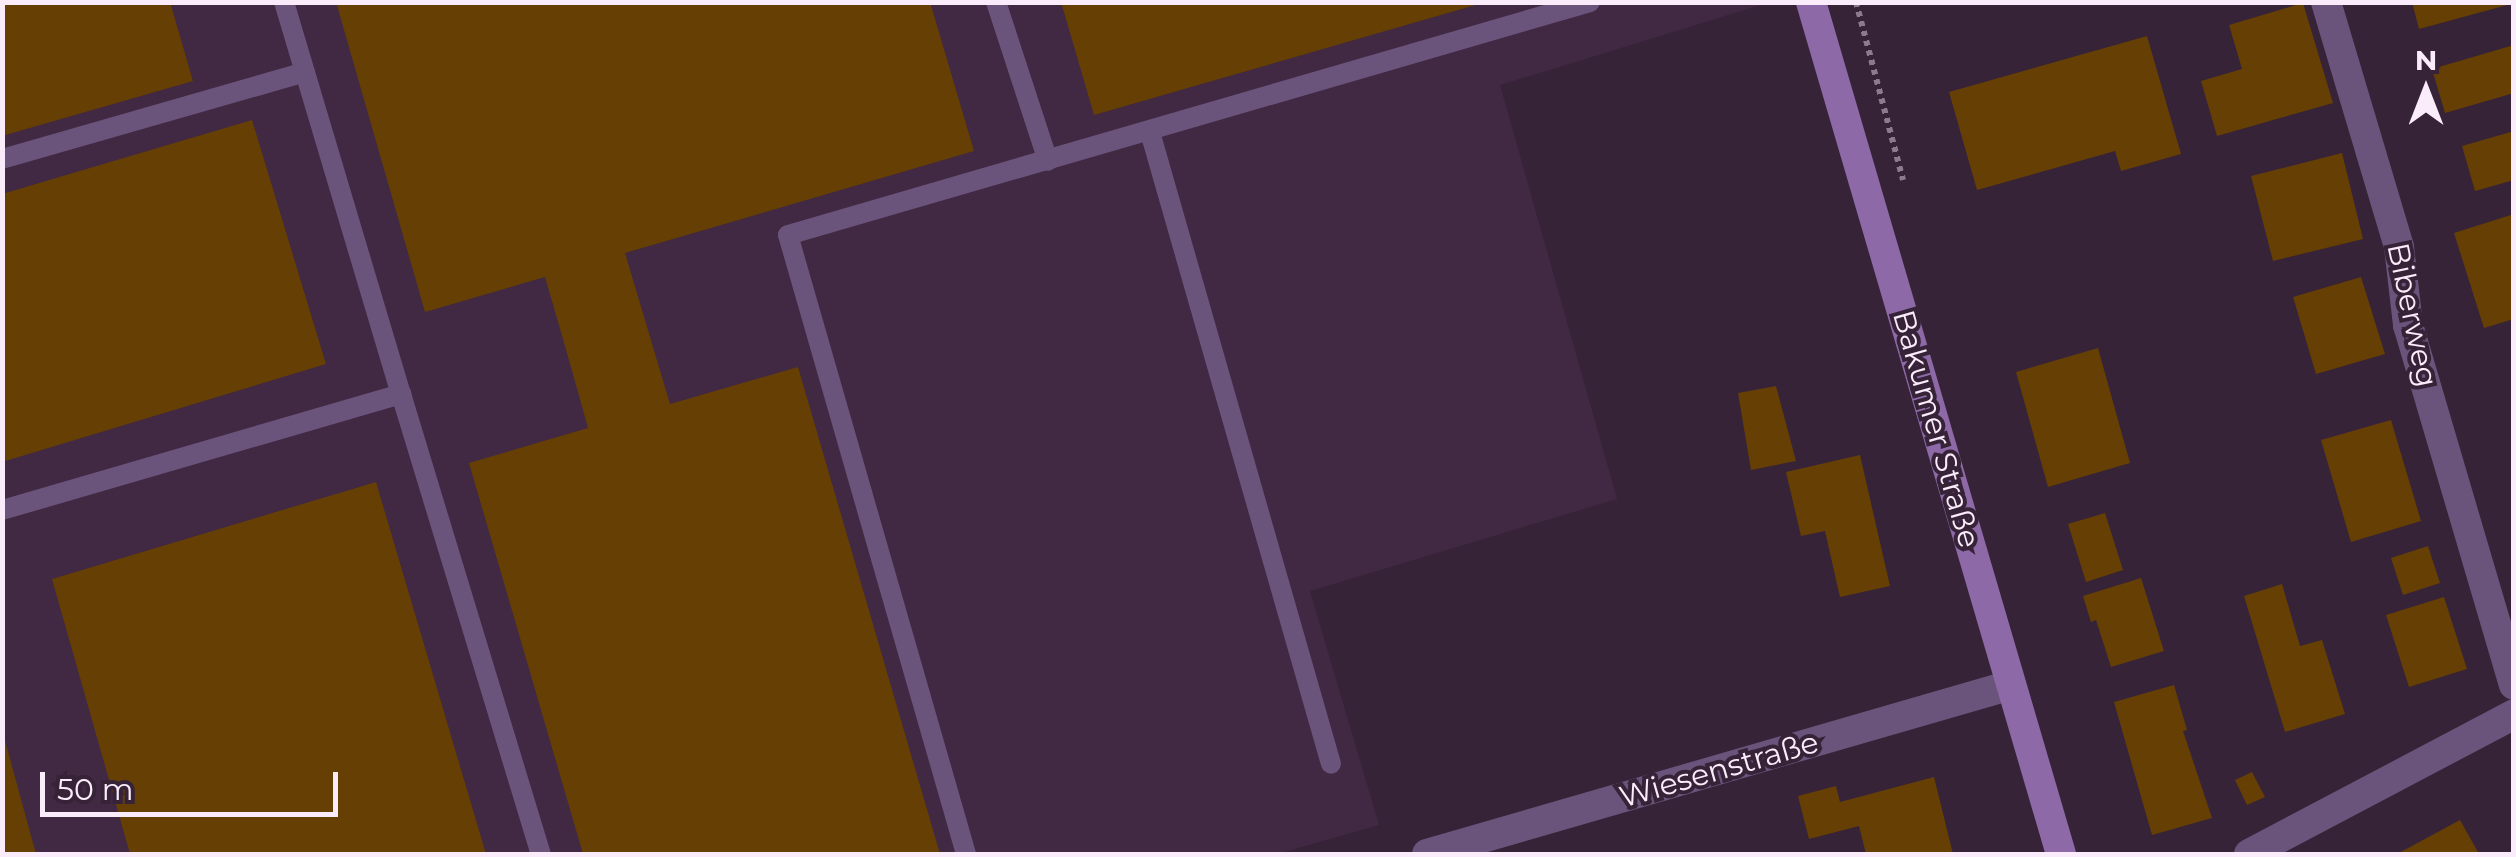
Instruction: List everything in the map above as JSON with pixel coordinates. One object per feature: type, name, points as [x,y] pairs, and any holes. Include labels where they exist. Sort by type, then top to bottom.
[{"type":"main road","name":"Bakumer Straße","points":[[1811,2],[2061,854]]},
{"type":"street","name":"Biberweg","points":[[2326,2],[2399,248],[2408,324],[2514,685]]},
{"type":"street","name":"Wiesenstraße","points":[[1427,854],[2011,685]]},
{"type":"street","points":[[2249,854],[2514,714]]},
{"type":"lane","points":[[284,2],[541,854]]},
{"type":"lane","points":[[996,2],[1048,161]]},
{"type":"lane","points":[[966,854],[788,236],[1590,2]]},
{"type":"lane","points":[[2,159],[305,72]]},
{"type":"lane","points":[[1150,132],[1330,764]]},
{"type":"lane","points":[[2,510],[401,394]]},
{"type":"shaded area","points":[[2,3],[1767,3],[1500,85],[1617,499],[1310,591],[1379,825],[1277,854],[3,854]]},
{"type":"building","points":[[2,2],[170,2],[193,81],[2,136]]},
{"type":"building","points":[[336,2],[930,2],[974,151],[625,253],[670,404],[798,367],[940,854],[583,854],[469,463],[588,428],[545,277],[425,312]]},
{"type":"building","points":[[1061,2],[1479,2],[1479,4],[1094,115]]},
{"type":"building","points":[[2412,2],[2511,2],[2511,4],[2419,29]]},
{"type":"building","points":[[2303,3],[2333,103],[2217,136],[2201,81],[2242,69],[2229,25]]},
{"type":"building","points":[[2147,36],[2181,154],[2121,171],[2115,151],[1977,190],[1949,92]]},
{"type":"building","points":[[2514,45],[2514,93],[2445,113],[2432,69]]},
{"type":"building","points":[[252,120],[326,364],[2,462],[2,194]]},
{"type":"building","points":[[2514,131],[2514,180],[2475,191],[2462,146]]},
{"type":"building","points":[[2342,153],[2363,239],[2273,261],[2251,176]]},
{"type":"building","points":[[2514,214],[2514,319],[2484,328],[2454,233]]},
{"type":"building","points":[[2361,277],[2385,354],[2316,374],[2293,297]]},
{"type":"building","points":[[2098,348],[2130,463],[2048,487],[2016,372]]},
{"type":"building","points":[[1776,386],[1796,461],[1751,470],[1738,393]]},
{"type":"building","points":[[2391,420],[2421,521],[2351,542],[2321,440]]},
{"type":"building","points":[[1860,455],[1890,586],[1840,597],[1825,531],[1801,536],[1786,472]]},
{"type":"building","points":[[376,482],[486,854],[130,854],[52,579]]},
{"type":"building","points":[[2105,513],[2123,570],[2086,582],[2068,524]]},
{"type":"building","points":[[2428,546],[2440,583],[2403,595],[2391,558]]},
{"type":"building","points":[[2141,578],[2164,651],[2111,667],[2096,620],[2091,622],[2083,596]]},
{"type":"building","points":[[2282,584],[2300,646],[2322,640],[2345,714],[2285,732],[2244,596]]},
{"type":"building","points":[[2444,597],[2467,669],[2409,687],[2386,615]]},
{"type":"building","points":[[2174,685],[2187,730],[2183,731],[2212,818],[2152,835],[2114,702]]},
{"type":"building","points":[[4,737],[36,854],[2,854]]},
{"type":"building","points":[[2252,772],[2265,797],[2247,805],[2235,780]]},
{"type":"building","points":[[1934,777],[1953,854],[1866,854],[1859,826],[1809,839],[1798,796],[1836,786],[1840,802]]},
{"type":"building","points":[[2460,820],[2479,854],[2397,854]]}]
